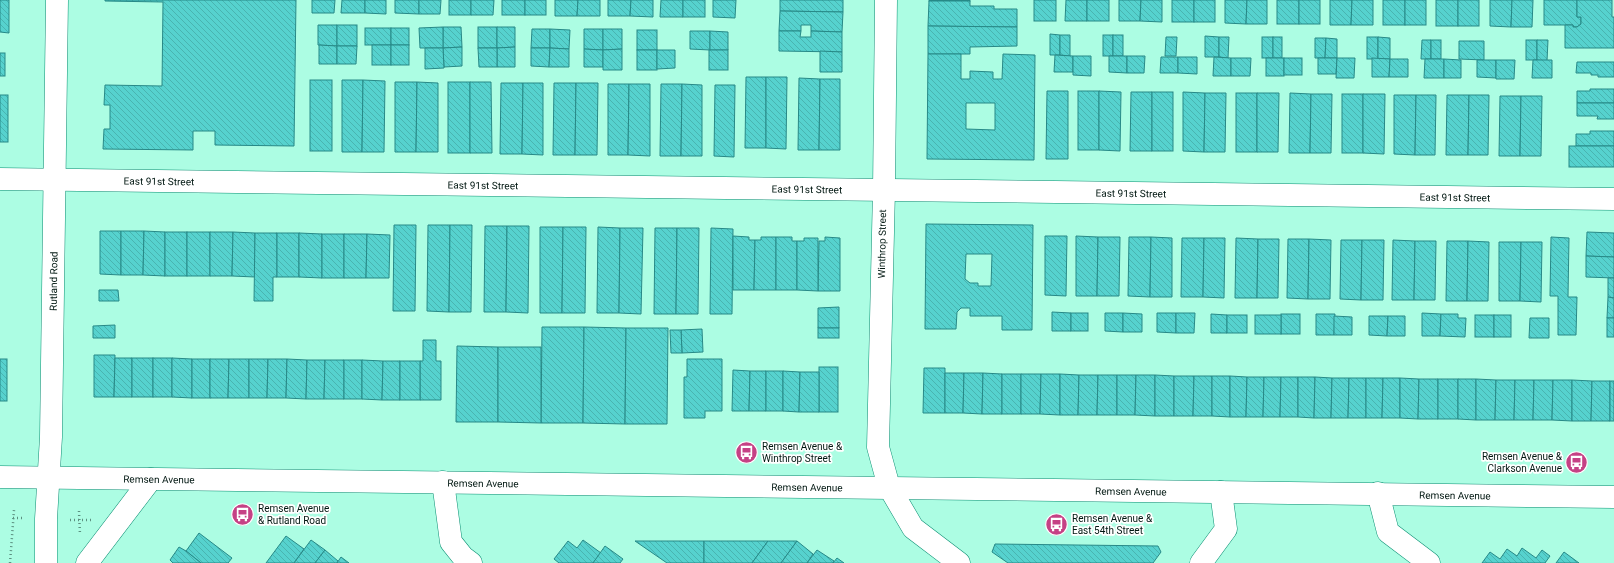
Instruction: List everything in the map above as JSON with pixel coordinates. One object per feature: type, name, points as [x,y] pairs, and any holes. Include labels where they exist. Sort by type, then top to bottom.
[{"type":"street","name":"Rutland Road","points":[[46,563],[46,519],[51,437],[57,0]]},
{"type":"street","name":"Winthrop Street","points":[[886,0],[884,190],[878,447],[889,487],[913,528],[959,563]]},
{"type":"street","name":"East 91st Street","points":[[0,179],[1614,199]]},
{"type":"street","name":"Remsen Avenue","points":[[0,477],[1614,497]]},
{"type":"street","points":[[87,563],[151,479]]},
{"type":"street","points":[[443,482],[451,542],[463,557],[471,563]]},
{"type":"street","points":[[1201,563],[1226,529],[1222,492]]},
{"type":"street","points":[[1378,494],[1388,532],[1429,563]]},
{"type":"path","points":[[10,563],[14,510]]},
{"type":"path","points":[[13,518],[22,518]]},
{"type":"building","points":[[0,0],[9,0],[9,33],[0,32]]},
{"type":"building","points":[[105,0],[296,0],[294,146],[215,145],[215,131],[193,131],[193,150],[103,149],[104,129],[110,129],[110,105],[104,105],[105,85],[162,86],[163,2]]},
{"type":"building","points":[[312,0],[335,0],[334,13],[312,13]]},
{"type":"building","points":[[342,0],[365,0],[365,13],[341,13]]},
{"type":"building","points":[[365,0],[386,0],[386,14],[365,13]]},
{"type":"building","points":[[395,0],[419,0],[419,14],[395,13]]},
{"type":"building","points":[[419,0],[441,0],[440,14],[419,14]]},
{"type":"building","points":[[449,0],[471,0],[471,15],[449,15]]},
{"type":"building","points":[[471,0],[494,0],[493,15],[471,15]]},
{"type":"building","points":[[502,0],[525,0],[525,15],[502,15]]},
{"type":"building","points":[[525,0],[546,0],[546,15],[525,15]]},
{"type":"building","points":[[555,0],[578,0],[577,16],[555,16]]},
{"type":"building","points":[[578,0],[600,0],[600,16],[577,16]]},
{"type":"building","points":[[608,0],[631,0],[630,16],[608,16]]},
{"type":"building","points":[[631,0],[653,0],[653,17],[630,16]]},
{"type":"building","points":[[661,0],[683,0],[683,17],[660,17]]},
{"type":"building","points":[[683,0],[705,0],[705,17],[683,17]]},
{"type":"building","points":[[713,0],[736,0],[735,18],[713,17]]},
{"type":"building","points":[[780,0],[843,0],[843,12],[780,11]]},
{"type":"building","points":[[970,0],[970,1],[929,1]]},
{"type":"building","points":[[1034,0],[1056,0],[1056,21],[1034,21]]},
{"type":"building","points":[[1066,0],[1087,0],[1087,21],[1065,21]]},
{"type":"building","points":[[1087,0],[1109,0],[1109,21],[1087,21]]},
{"type":"building","points":[[1119,0],[1141,0],[1140,21],[1119,21]]},
{"type":"building","points":[[1141,0],[1162,0],[1162,22],[1140,21]]},
{"type":"building","points":[[1172,0],[1194,0],[1194,22],[1172,22]]},
{"type":"building","points":[[1194,0],[1215,0],[1215,22],[1194,22]]},
{"type":"building","points":[[1225,0],[1247,0],[1246,24],[1225,23]]},
{"type":"building","points":[[1247,0],[1267,0],[1267,24],[1246,24]]},
{"type":"building","points":[[1277,0],[1299,0],[1299,24],[1277,24]]},
{"type":"building","points":[[1299,0],[1320,0],[1320,24],[1299,24]]},
{"type":"building","points":[[1330,0],[1352,0],[1351,25],[1330,25]]},
{"type":"building","points":[[1352,0],[1373,0],[1373,25],[1351,25]]},
{"type":"building","points":[[1383,0],[1405,0],[1405,25],[1383,25]]},
{"type":"building","points":[[1405,0],[1426,0],[1426,25],[1405,25]]},
{"type":"building","points":[[1436,0],[1458,0],[1458,26],[1436,26]]},
{"type":"building","points":[[1458,0],[1479,0],[1479,26],[1458,26]]},
{"type":"building","points":[[1490,0],[1512,0],[1511,27],[1490,26]]},
{"type":"building","points":[[1512,0],[1533,0],[1532,27],[1511,27]]},
{"type":"building","points":[[1544,0],[1577,0],[1577,17],[1581,17],[1581,24],[1577,27],[1573,27],[1573,25],[1544,25]]},
{"type":"building","points":[[1577,0],[1612,0],[1612,17],[1614,17],[1614,48],[1565,48],[1565,25],[1573,25],[1573,27],[1577,27],[1581,24],[1581,17],[1577,17]]},
{"type":"building","points":[[929,1],[970,1],[970,6],[994,6],[994,9],[1017,9],[1017,27],[928,26]]},
{"type":"building","points":[[780,11],[843,12],[842,32],[811,31],[811,25],[801,25],[801,31],[779,31]]},
{"type":"building","points":[[318,25],[337,25],[337,46],[318,45]]},
{"type":"building","points":[[337,25],[357,25],[357,46],[337,46]]},
{"type":"building","points":[[928,26],[1017,27],[1017,46],[970,47],[970,54],[928,54]]},
{"type":"building","points":[[443,27],[461,27],[462,47],[443,48]]},
{"type":"building","points":[[443,27],[443,48],[420,48],[419,28]]},
{"type":"building","points":[[478,27],[497,27],[497,48],[478,48]]},
{"type":"building","points":[[497,27],[515,27],[515,47],[497,48]]},
{"type":"building","points":[[365,28],[391,28],[391,45],[365,45]]},
{"type":"building","points":[[391,28],[409,28],[409,45],[391,45]]},
{"type":"building","points":[[532,29],[550,29],[550,48],[531,48]]},
{"type":"building","points":[[550,29],[570,30],[569,49],[550,48]]},
{"type":"building","points":[[584,29],[603,29],[603,50],[584,49]]},
{"type":"building","points":[[603,29],[622,29],[622,49],[603,50]]},
{"type":"building","points":[[637,30],[657,30],[657,50],[637,50]]},
{"type":"building","points":[[690,31],[710,31],[710,50],[690,49]]},
{"type":"building","points":[[710,31],[728,32],[728,50],[710,50]]},
{"type":"building","points":[[779,31],[801,31],[800,37],[811,37],[811,31],[842,32],[842,52],[779,51]]},
{"type":"building","points":[[1050,34],[1060,35],[1060,55],[1050,55]]},
{"type":"building","points":[[1060,35],[1070,35],[1070,56],[1060,55]]},
{"type":"building","points":[[1103,35],[1113,35],[1113,56],[1103,56]]},
{"type":"building","points":[[1113,35],[1123,35],[1123,56],[1113,56]]},
{"type":"building","points":[[1205,36],[1219,37],[1219,57],[1205,57]]},
{"type":"building","points":[[1166,37],[1177,37],[1176,56],[1165,56]]},
{"type":"building","points":[[1219,37],[1229,37],[1228,58],[1219,57]]},
{"type":"building","points":[[1262,37],[1273,37],[1273,58],[1262,58]]},
{"type":"building","points":[[1273,37],[1282,37],[1282,58],[1273,58]]},
{"type":"building","points":[[1367,37],[1378,37],[1378,59],[1367,59]]},
{"type":"building","points":[[1378,37],[1390,38],[1390,59],[1378,59]]},
{"type":"building","points":[[1315,38],[1326,38],[1325,58],[1315,58]]},
{"type":"building","points":[[1326,38],[1337,39],[1337,58],[1325,58]]},
{"type":"building","points":[[1422,40],[1431,40],[1431,59],[1421,59]]},
{"type":"building","points":[[1431,40],[1441,40],[1441,59],[1431,59]]},
{"type":"building","points":[[1526,40],[1537,40],[1537,60],[1526,60]]},
{"type":"building","points":[[1537,40],[1548,40],[1547,61],[1537,60]]},
{"type":"building","points":[[1459,41],[1484,41],[1484,60],[1459,59]]},
{"type":"building","points":[[319,45],[337,46],[337,64],[319,64]]},
{"type":"building","points":[[372,45],[391,45],[391,65],[372,65]]},
{"type":"building","points":[[391,45],[409,45],[409,65],[391,65]]},
{"type":"building","points":[[337,46],[357,46],[356,64],[337,64]]},
{"type":"building","points":[[462,47],[462,66],[444,67],[443,48]]},
{"type":"building","points":[[515,47],[515,67],[497,67],[497,48]]},
{"type":"building","points":[[425,48],[443,48],[444,68],[425,69]]},
{"type":"building","points":[[478,48],[497,48],[497,67],[479,67]]},
{"type":"building","points":[[531,48],[550,48],[549,67],[531,66]]},
{"type":"building","points":[[550,48],[569,49],[569,67],[549,67]]},
{"type":"building","points":[[584,49],[603,50],[603,67],[584,67]]},
{"type":"building","points":[[622,49],[622,70],[603,70],[603,50]]},
{"type":"building","points":[[637,50],[657,50],[657,70],[637,70]]},
{"type":"building","points":[[657,50],[675,50],[675,68],[657,69]]},
{"type":"building","points":[[709,50],[728,50],[728,70],[709,70]]},
{"type":"building","points":[[820,51],[842,52],[842,72],[820,72]]},
{"type":"building","points":[[0,53],[5,53],[5,76],[0,76]]},
{"type":"building","points":[[928,54],[961,54],[961,79],[970,79],[970,71],[993,72],[993,79],[1002,79],[1003,54],[1035,55],[1034,160],[927,159]],"holes":[[[966,103],[995,103],[995,130],[966,129]]]},
{"type":"building","points":[[1055,55],[1073,56],[1073,72],[1054,72]]},
{"type":"building","points":[[1073,56],[1091,56],[1091,76],[1073,75]]},
{"type":"building","points":[[1109,56],[1127,56],[1127,73],[1109,72]]},
{"type":"building","points":[[1127,56],[1145,56],[1144,73],[1127,73]]},
{"type":"building","points":[[1161,57],[1178,57],[1178,73],[1160,73]]},
{"type":"building","points":[[1178,57],[1197,57],[1197,74],[1178,73]]},
{"type":"building","points":[[1214,57],[1231,58],[1231,76],[1213,76]]},
{"type":"building","points":[[1231,58],[1251,58],[1250,76],[1231,76]]},
{"type":"building","points":[[1266,58],[1284,58],[1284,76],[1266,76]]},
{"type":"building","points":[[1284,58],[1302,58],[1302,75],[1284,75]]},
{"type":"building","points":[[1318,58],[1337,58],[1336,74],[1318,74]]},
{"type":"building","points":[[1337,58],[1355,58],[1354,78],[1336,78]]},
{"type":"building","points":[[1372,58],[1390,59],[1389,77],[1372,77]]},
{"type":"building","points":[[1390,59],[1408,59],[1408,77],[1389,77]]},
{"type":"building","points":[[1425,59],[1444,59],[1444,78],[1424,78]]},
{"type":"building","points":[[1444,59],[1461,60],[1461,78],[1444,78]]},
{"type":"building","points":[[1477,60],[1496,60],[1496,78],[1477,77]]},
{"type":"building","points":[[1496,60],[1515,60],[1514,79],[1496,79]]},
{"type":"building","points":[[1533,60],[1552,60],[1552,78],[1532,78]]},
{"type":"building","points":[[1577,62],[1614,62],[1614,77],[1598,77],[1598,75],[1591,75],[1591,73],[1576,73]]},
{"type":"building","points":[[746,77],[766,77],[766,148],[745,148]]},
{"type":"building","points":[[766,77],[787,77],[786,149],[766,148]]},
{"type":"building","points":[[799,78],[820,79],[819,150],[798,150]]},
{"type":"building","points":[[820,79],[840,79],[840,150],[819,150]]},
{"type":"building","points":[[310,80],[332,80],[332,151],[310,151]]},
{"type":"building","points":[[342,80],[363,80],[362,152],[342,152]]},
{"type":"building","points":[[363,80],[385,81],[384,152],[362,152]]},
{"type":"building","points":[[395,82],[417,82],[416,152],[395,152]]},
{"type":"building","points":[[417,82],[438,83],[438,152],[416,152]]},
{"type":"building","points":[[448,82],[470,82],[470,153],[448,153]]},
{"type":"building","points":[[470,82],[491,82],[492,153],[470,153]]},
{"type":"building","points":[[501,83],[523,83],[522,154],[500,154]]},
{"type":"building","points":[[523,83],[543,83],[543,155],[522,154]]},
{"type":"building","points":[[554,83],[576,83],[575,155],[553,155]]},
{"type":"building","points":[[576,83],[598,83],[597,155],[575,155]]},
{"type":"building","points":[[608,84],[629,84],[628,155],[608,155]]},
{"type":"building","points":[[629,84],[650,84],[650,156],[628,155]]},
{"type":"building","points":[[661,84],[682,84],[681,156],[660,156]]},
{"type":"building","points":[[682,84],[702,85],[702,156],[681,156]]},
{"type":"building","points":[[715,85],[735,85],[734,157],[714,156]]},
{"type":"building","points":[[1590,89],[1614,89],[1614,103],[1577,103],[1577,91],[1590,91]]},
{"type":"building","points":[[1047,91],[1068,91],[1068,159],[1046,159]]},
{"type":"building","points":[[1078,91],[1099,91],[1099,150],[1078,150]]},
{"type":"building","points":[[1099,91],[1121,92],[1120,151],[1099,150]]},
{"type":"building","points":[[1131,92],[1152,92],[1152,151],[1130,151]]},
{"type":"building","points":[[1152,92],[1173,92],[1173,151],[1152,151]]},
{"type":"building","points":[[1183,92],[1205,93],[1204,152],[1183,151]]},
{"type":"building","points":[[1205,93],[1226,93],[1225,152],[1204,152]]},
{"type":"building","points":[[1236,93],[1257,93],[1257,152],[1236,152]]},
{"type":"building","points":[[1257,93],[1279,93],[1278,152],[1257,152]]},
{"type":"building","points":[[1290,93],[1311,94],[1310,153],[1289,153]]},
{"type":"building","points":[[1311,94],[1332,94],[1331,153],[1310,153]]},
{"type":"building","points":[[1342,94],[1363,94],[1363,153],[1342,153]]},
{"type":"building","points":[[1363,94],[1385,94],[1384,154],[1363,153]]},
{"type":"building","points":[[0,95],[8,95],[8,142],[0,142]]},
{"type":"building","points":[[1394,95],[1416,95],[1415,155],[1394,154]]},
{"type":"building","points":[[1416,95],[1436,95],[1435,155],[1415,155]]},
{"type":"building","points":[[1447,95],[1469,95],[1468,155],[1446,155]]},
{"type":"building","points":[[1469,95],[1489,95],[1488,155],[1468,155]]},
{"type":"building","points":[[1500,96],[1521,96],[1520,156],[1499,156]]},
{"type":"building","points":[[1521,96],[1542,96],[1541,156],[1520,156]]},
{"type":"building","points":[[1577,103],[1614,103],[1614,119],[1597,119],[1598,116],[1577,116]]},
{"type":"building","points":[[1590,131],[1614,131],[1614,146],[1576,146],[1576,134],[1590,134]]},
{"type":"building","points":[[1569,146],[1614,146],[1614,167],[1569,167]]},
{"type":"building","points":[[926,224],[1033,225],[1032,330],[1002,330],[1002,316],[970,316],[970,308],[961,308],[957,312],[956,329],[925,329]],"holes":[[[966,254],[992,254],[991,286],[978,286],[978,283],[970,283],[965,279]]]},
{"type":"building","points":[[394,225],[416,225],[415,311],[393,311]]},
{"type":"building","points":[[428,225],[450,225],[449,312],[427,311]]},
{"type":"building","points":[[450,225],[472,225],[471,312],[449,312]]},
{"type":"building","points":[[485,226],[507,226],[506,312],[484,312]]},
{"type":"building","points":[[507,226],[529,226],[528,313],[506,312]]},
{"type":"building","points":[[540,227],[563,227],[562,313],[540,313]]},
{"type":"building","points":[[563,227],[586,227],[585,313],[562,313]]},
{"type":"building","points":[[598,227],[620,228],[619,313],[597,313]]},
{"type":"building","points":[[620,228],[643,228],[641,314],[619,313]]},
{"type":"building","points":[[655,228],[677,228],[676,314],[654,314]]},
{"type":"building","points":[[677,228],[699,228],[698,314],[676,314]]},
{"type":"building","points":[[711,228],[733,229],[732,314],[710,314]]},
{"type":"building","points":[[100,231],[121,231],[121,275],[100,274]]},
{"type":"building","points":[[121,231],[144,231],[143,275],[121,275]]},
{"type":"building","points":[[144,231],[165,232],[165,276],[143,275]]},
{"type":"building","points":[[165,232],[187,232],[187,276],[165,276]]},
{"type":"building","points":[[187,232],[210,232],[210,276],[187,276]]},
{"type":"building","points":[[210,232],[233,232],[232,276],[210,276]]},
{"type":"building","points":[[233,232],[255,233],[255,277],[232,276]]},
{"type":"building","points":[[1587,232],[1614,233],[1614,257],[1586,256]]},
{"type":"building","points":[[255,233],[277,233],[277,277],[273,277],[273,301],[254,301]]},
{"type":"building","points":[[277,233],[299,233],[299,277],[277,277]]},
{"type":"building","points":[[299,233],[322,234],[322,278],[299,277]]},
{"type":"building","points":[[322,234],[344,234],[344,278],[322,278]]},
{"type":"building","points":[[344,234],[367,234],[366,278],[344,278]]},
{"type":"building","points":[[367,234],[390,235],[389,278],[366,278]]},
{"type":"building","points":[[733,236],[749,237],[749,240],[755,240],[754,290],[733,290]]},
{"type":"building","points":[[1045,236],[1067,236],[1066,296],[1045,295]]},
{"type":"building","points":[[1076,236],[1098,237],[1097,296],[1076,296]]},
{"type":"building","points":[[761,237],[776,237],[776,290],[754,290],[755,240],[761,240]]},
{"type":"building","points":[[776,237],[792,237],[792,241],[797,241],[797,290],[776,290]]},
{"type":"building","points":[[825,237],[840,238],[840,291],[818,291],[819,241],[825,241]]},
{"type":"building","points":[[1098,237],[1120,237],[1119,296],[1097,296]]},
{"type":"building","points":[[1129,237],[1151,237],[1150,297],[1128,296]]},
{"type":"building","points":[[1151,237],[1172,238],[1172,297],[1150,297]]},
{"type":"building","points":[[1551,237],[1569,238],[1568,297],[1577,297],[1576,335],[1558,335],[1558,296],[1550,296]]},
{"type":"building","points":[[804,238],[818,238],[818,291],[797,290],[797,241],[804,241]]},
{"type":"building","points":[[1182,238],[1204,238],[1203,297],[1181,297]]},
{"type":"building","points":[[1204,238],[1225,238],[1224,298],[1203,297]]},
{"type":"building","points":[[1236,238],[1258,239],[1257,298],[1235,298]]},
{"type":"building","points":[[1258,239],[1279,239],[1278,298],[1257,298]]},
{"type":"building","points":[[1288,239],[1309,239],[1308,299],[1287,298]]},
{"type":"building","points":[[1309,239],[1331,240],[1330,299],[1308,299]]},
{"type":"building","points":[[1341,240],[1362,240],[1361,300],[1340,299]]},
{"type":"building","points":[[1362,240],[1384,240],[1383,300],[1361,300]]},
{"type":"building","points":[[1393,240],[1415,241],[1414,300],[1392,300]]},
{"type":"building","points":[[1415,241],[1436,241],[1435,300],[1414,300]]},
{"type":"building","points":[[1447,241],[1468,241],[1467,301],[1446,301]]},
{"type":"building","points":[[1468,241],[1489,242],[1488,301],[1467,301]]},
{"type":"building","points":[[1499,242],[1521,242],[1520,301],[1499,301]]},
{"type":"building","points":[[1521,242],[1542,242],[1541,302],[1520,301]]},
{"type":"building","points":[[1586,256],[1614,257],[1614,278],[1586,277]]},
{"type":"building","points":[[1608,278],[1614,278],[1614,298],[1608,297]]},
{"type":"building","points":[[99,290],[118,290],[119,301],[99,301]]},
{"type":"building","points":[[1608,297],[1614,298],[1614,318],[1607,318]]},
{"type":"building","points":[[839,307],[839,328],[818,328],[818,308]]},
{"type":"building","points":[[1052,312],[1071,313],[1071,331],[1052,331]]},
{"type":"building","points":[[1071,313],[1088,313],[1088,331],[1071,331]]},
{"type":"building","points":[[1105,313],[1123,313],[1123,332],[1105,331]]},
{"type":"building","points":[[1123,313],[1142,314],[1142,332],[1123,332]]},
{"type":"building","points":[[1157,313],[1176,313],[1176,333],[1157,332]]},
{"type":"building","points":[[1176,313],[1195,313],[1194,333],[1176,333]]},
{"type":"building","points":[[1422,313],[1441,314],[1440,336],[1422,336]]},
{"type":"building","points":[[1211,314],[1227,315],[1227,333],[1211,333]]},
{"type":"building","points":[[1281,314],[1300,314],[1300,334],[1281,334]]},
{"type":"building","points":[[1316,314],[1335,314],[1334,335],[1316,335]]},
{"type":"building","points":[[1441,314],[1458,314],[1458,318],[1466,318],[1465,337],[1440,336]]},
{"type":"building","points":[[1227,315],[1247,315],[1247,333],[1227,333]]},
{"type":"building","points":[[1255,315],[1281,315],[1281,334],[1255,334]]},
{"type":"building","points":[[1475,315],[1494,315],[1494,337],[1475,337]]},
{"type":"building","points":[[1494,315],[1511,315],[1511,337],[1494,337]]},
{"type":"building","points":[[1334,316],[1352,317],[1352,335],[1334,335]]},
{"type":"building","points":[[1369,316],[1388,316],[1387,336],[1369,335]]},
{"type":"building","points":[[1388,316],[1405,316],[1405,336],[1387,336]]},
{"type":"building","points":[[1530,318],[1549,318],[1549,338],[1529,338]]},
{"type":"building","points":[[1607,318],[1614,318],[1614,337],[1607,337]]},
{"type":"building","points":[[115,325],[115,338],[93,338],[93,326]]},
{"type":"building","points":[[542,327],[584,327],[583,423],[541,423]]},
{"type":"building","points":[[584,327],[626,328],[625,424],[583,423]]},
{"type":"building","points":[[626,328],[668,328],[667,424],[625,424]]},
{"type":"building","points":[[818,328],[839,328],[839,338],[818,338]]},
{"type":"building","points":[[702,329],[703,352],[682,353],[681,330]]},
{"type":"building","points":[[670,330],[681,330],[682,353],[671,353]]},
{"type":"building","points":[[423,340],[436,340],[436,361],[441,361],[441,400],[420,400],[420,361],[423,361]]},
{"type":"building","points":[[457,346],[498,347],[498,422],[456,422]]},
{"type":"building","points":[[498,347],[541,347],[541,423],[498,422]]},
{"type":"building","points":[[94,355],[115,355],[114,397],[94,397]]},
{"type":"building","points":[[115,358],[132,358],[132,397],[114,397]]},
{"type":"building","points":[[132,358],[153,358],[153,397],[132,397]]},
{"type":"building","points":[[153,358],[172,358],[172,397],[153,397]]},
{"type":"building","points":[[172,358],[192,359],[192,398],[172,397]]},
{"type":"building","points":[[0,359],[7,359],[7,401],[0,401]]},
{"type":"building","points":[[192,359],[210,359],[210,398],[192,398]]},
{"type":"building","points":[[210,359],[229,359],[228,398],[210,398]]},
{"type":"building","points":[[229,359],[249,359],[249,398],[228,398]]},
{"type":"building","points":[[249,359],[268,359],[267,398],[249,398]]},
{"type":"building","points":[[268,359],[287,359],[286,398],[267,398]]},
{"type":"building","points":[[287,359],[307,360],[306,399],[286,398]]},
{"type":"building","points":[[687,359],[722,359],[722,411],[705,411],[705,418],[684,418],[684,377],[687,377]]},
{"type":"building","points":[[307,360],[325,360],[324,399],[306,399]]},
{"type":"building","points":[[325,360],[344,360],[344,399],[324,399]]},
{"type":"building","points":[[344,360],[362,360],[362,399],[344,399]]},
{"type":"building","points":[[362,360],[383,361],[382,400],[362,399]]},
{"type":"building","points":[[383,361],[400,361],[400,400],[382,400]]},
{"type":"building","points":[[400,361],[420,361],[420,400],[400,400]]},
{"type":"building","points":[[819,367],[838,367],[838,412],[819,412]]},
{"type":"building","points":[[924,368],[945,368],[945,413],[923,413]]},
{"type":"building","points":[[733,370],[750,371],[749,411],[732,411]]},
{"type":"building","points":[[750,371],[766,371],[766,411],[749,411]]},
{"type":"building","points":[[766,371],[783,371],[783,411],[766,411]]},
{"type":"building","points":[[783,371],[800,372],[799,412],[783,411]]},
{"type":"building","points":[[800,372],[819,372],[819,412],[799,412]]},
{"type":"building","points":[[945,373],[964,373],[963,413],[945,413]]},
{"type":"building","points":[[964,373],[983,373],[982,414],[963,413]]},
{"type":"building","points":[[983,373],[1002,374],[1002,414],[982,414]]},
{"type":"building","points":[[1002,374],[1021,374],[1021,414],[1002,414]]},
{"type":"building","points":[[1021,374],[1041,374],[1040,414],[1021,414]]},
{"type":"building","points":[[1041,374],[1060,374],[1060,415],[1040,414]]},
{"type":"building","points":[[1060,374],[1079,375],[1078,415],[1060,415]]},
{"type":"building","points":[[1079,375],[1098,375],[1097,415],[1078,415]]},
{"type":"building","points":[[1098,375],[1117,375],[1117,415],[1097,415]]},
{"type":"building","points":[[1117,375],[1136,375],[1135,415],[1117,415]]},
{"type":"building","points":[[1136,375],[1155,375],[1155,416],[1135,415]]},
{"type":"building","points":[[1155,375],[1174,376],[1174,416],[1155,416]]},
{"type":"building","points":[[1174,376],[1194,376],[1193,416],[1174,416]]},
{"type":"building","points":[[1194,376],[1212,376],[1212,416],[1193,416]]},
{"type":"building","points":[[1212,376],[1230,376],[1230,417],[1212,416]]},
{"type":"building","points":[[1230,376],[1247,377],[1246,417],[1230,417]]},
{"type":"building","points":[[1247,377],[1264,377],[1263,417],[1246,417]]},
{"type":"building","points":[[1264,377],[1281,377],[1280,417],[1263,417]]},
{"type":"building","points":[[1281,377],[1298,377],[1298,417],[1280,417]]},
{"type":"building","points":[[1298,377],[1315,377],[1314,418],[1298,417]]},
{"type":"building","points":[[1315,377],[1332,378],[1331,418],[1314,418]]},
{"type":"building","points":[[1332,378],[1349,378],[1348,418],[1331,418]]},
{"type":"building","points":[[1349,378],[1366,378],[1366,418],[1348,418]]},
{"type":"building","points":[[1366,378],[1383,378],[1382,418],[1366,418]]},
{"type":"building","points":[[1383,378],[1400,378],[1400,418],[1382,418]]},
{"type":"building","points":[[1400,378],[1419,379],[1418,419],[1400,418]]},
{"type":"building","points":[[1419,379],[1438,379],[1438,419],[1418,419]]},
{"type":"building","points":[[1438,379],[1458,379],[1458,419],[1438,419]]},
{"type":"building","points":[[1458,379],[1476,379],[1476,420],[1458,419]]},
{"type":"building","points":[[1476,379],[1496,380],[1495,420],[1476,420]]},
{"type":"building","points":[[1496,380],[1515,380],[1514,420],[1495,420]]},
{"type":"building","points":[[1515,380],[1534,380],[1533,420],[1514,420]]},
{"type":"building","points":[[1534,380],[1553,380],[1552,420],[1533,420]]},
{"type":"building","points":[[1553,380],[1572,380],[1572,421],[1552,420]]},
{"type":"building","points":[[1572,380],[1592,381],[1591,421],[1572,421]]},
{"type":"building","points":[[1592,381],[1610,381],[1610,421],[1591,421]]},
{"type":"building","points":[[1610,381],[1614,381],[1614,421],[1610,421]]},
{"type":"building","points":[[199,533],[232,558],[228,563],[201,563],[186,551]]},
{"type":"building","points":[[286,536],[304,549],[294,563],[266,563]]},
{"type":"building","points":[[311,540],[325,550],[315,563],[294,563]]},
{"type":"building","points":[[583,540],[601,553],[593,563],[559,563],[554,559],[568,541],[577,548]]},
{"type":"building","points":[[635,541],[704,541],[704,563],[667,563]]},
{"type":"building","points":[[704,541],[768,541],[752,563],[704,563]]},
{"type":"building","points":[[768,541],[797,541],[781,563],[752,563]]},
{"type":"building","points":[[797,541],[813,554],[807,563],[781,563]]},
{"type":"building","points":[[995,544],[1158,546],[1161,552],[1153,563],[1008,563],[992,552]]},
{"type":"building","points":[[605,546],[623,559],[620,563],[593,563]]},
{"type":"building","points":[[179,547],[201,563],[173,563],[170,560]]},
{"type":"building","points":[[1522,548],[1536,558],[1542,550],[1550,556],[1545,563],[1482,563],[1490,552],[1500,559],[1507,549],[1517,556]]},
{"type":"building","points":[[325,550],[338,561],[337,563],[315,563]]},
{"type":"building","points":[[817,550],[834,561],[833,563],[807,563]]},
{"type":"building","points":[[1564,552],[1579,563],[1556,563]]},
{"type":"building","points":[[341,557],[349,563],[337,563]]},
{"type":"building","points":[[837,558],[844,563],[833,563]]},
{"type":"place","name":"Remsen Avenue & Winthrop Street","points":[[746,452]]},
{"type":"place","name":"Remsen Avenue & Clarkson Avenue","points":[[1577,462]]},
{"type":"place","name":"Remsen Avenue & Rutland Road","points":[[243,514]]},
{"type":"place","name":"Remsen Avenue & East 54th Street","points":[[1057,524]]}]
